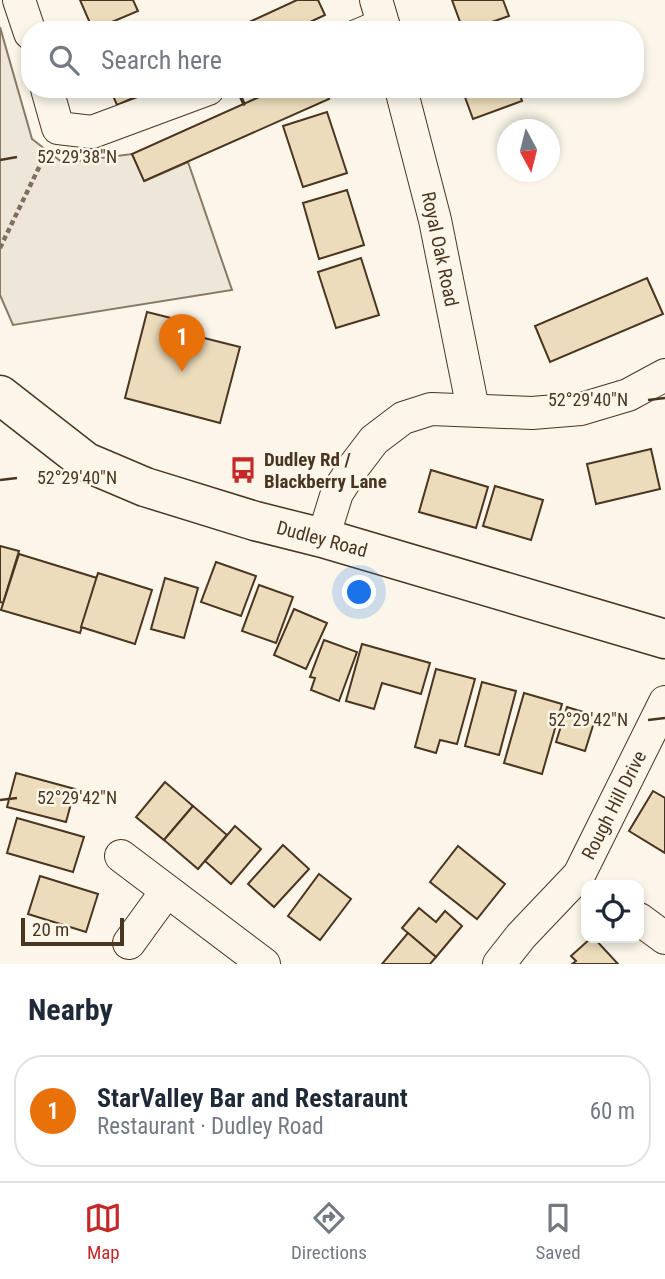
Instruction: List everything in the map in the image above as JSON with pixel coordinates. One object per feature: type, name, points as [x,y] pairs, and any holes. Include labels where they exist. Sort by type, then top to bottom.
[{"type":"main road","name":"Dudley Road","points":[[0,396],[86,462],[145,487],[665,639]]},
{"type":"street","points":[[19,0],[26,21]]},
{"type":"street","points":[[50,98],[58,128],[92,132],[184,98]]},
{"type":"street","name":"Royal Oak Road","points":[[403,98],[435,220],[472,409]]},
{"type":"street","points":[[323,538],[337,493],[374,440],[403,418],[431,409],[532,413],[581,409],[628,395],[665,374]]},
{"type":"street","name":"Rough Hill Drive","points":[[585,880],[661,722]]},
{"type":"street","points":[[121,856],[264,964]]},
{"type":"street","name":"Rough Hill Drive","points":[[499,964],[521,936],[581,884]]},
{"type":"street","points":[[129,943],[166,892]]},
{"type":"street","points":[[644,923],[665,939]]},
{"type":"path","points":[[0,248],[58,128]]},
{"type":"shaded area","points":[[0,27],[32,139],[63,163],[132,154],[145,181],[188,162],[232,290],[13,325],[0,295]]},
{"type":"building","points":[[80,0],[133,0],[138,11],[114,21],[89,21]]},
{"type":"building","points":[[297,0],[318,0],[325,15],[312,21],[252,21]]},
{"type":"building","points":[[452,0],[503,0],[509,16],[495,21],[460,21]]},
{"type":"building","points":[[114,98],[133,98],[117,105]]},
{"type":"building","points":[[257,98],[329,99],[144,181],[132,154]]},
{"type":"building","points":[[465,98],[521,98],[522,101],[473,119]]},
{"type":"building","points":[[327,112],[347,173],[303,187],[283,126]]},
{"type":"building","points":[[347,190],[364,245],[319,259],[303,203]]},
{"type":"building","points":[[361,258],[379,315],[336,328],[318,272]]},
{"type":"building","points":[[647,278],[663,314],[550,362],[535,326]]},
{"type":"building","points":[[147,312],[191,323],[188,334],[240,347],[220,423],[125,398]]},
{"type":"building","points":[[651,449],[660,489],[596,504],[587,464]]},
{"type":"building","points":[[431,470],[488,487],[476,528],[419,512]]},
{"type":"building","points":[[495,486],[543,500],[531,540],[483,526]]},
{"type":"building","points":[[0,546],[19,551],[3,603],[0,602]]},
{"type":"building","points":[[19,554],[97,578],[80,633],[1,610]]},
{"type":"building","points":[[216,562],[256,576],[241,616],[201,602]]},
{"type":"building","points":[[98,573],[152,590],[135,644],[81,627]]},
{"type":"building","points":[[165,578],[198,588],[184,638],[151,629]]},
{"type":"building","points":[[259,585],[293,597],[276,643],[242,631]]},
{"type":"building","points":[[294,609],[327,623],[306,669],[274,655]]},
{"type":"building","points":[[324,640],[357,652],[339,701],[311,690],[315,678],[310,677]]},
{"type":"building","points":[[362,644],[430,663],[421,694],[382,683],[374,709],[346,701]]},
{"type":"building","points":[[436,669],[475,679],[457,744],[440,740],[436,753],[415,747]]},
{"type":"building","points":[[482,682],[516,691],[499,755],[465,746]]},
{"type":"building","points":[[524,693],[562,704],[542,774],[504,763]]},
{"type":"building","points":[[567,707],[596,716],[585,751],[556,742]]},
{"type":"building","points":[[16,773],[75,789],[66,822],[7,807]]},
{"type":"building","points":[[165,782],[193,806],[164,840],[136,817]]},
{"type":"building","points":[[653,791],[665,798],[665,853],[629,831]]},
{"type":"building","points":[[193,806],[227,835],[198,869],[164,840]]},
{"type":"building","points":[[17,818],[84,837],[73,872],[7,853]]},
{"type":"building","points":[[235,826],[261,849],[231,884],[205,861]]},
{"type":"building","points":[[283,845],[309,869],[274,907],[248,884]]},
{"type":"building","points":[[458,846],[505,884],[477,919],[430,882]]},
{"type":"building","points":[[319,874],[351,899],[320,940],[288,916]]},
{"type":"building","points":[[40,876],[98,894],[86,932],[28,914]]},
{"type":"building","points":[[419,908],[436,922],[445,911],[462,926],[436,957],[402,928]]},
{"type":"building","points":[[408,933],[436,957],[430,964],[382,964]]},
{"type":"building","points":[[585,943],[599,943],[618,964],[572,964],[576,961],[571,956]]},
{"type":"wall","points":[[241,98],[244,104]]},
{"type":"place","name":"StarValley Bar and Restaraunt","points":[[182,372]]},
{"type":"place","name":"Dudley Rd / Blackberry Lane","points":[[243,470]]}]
